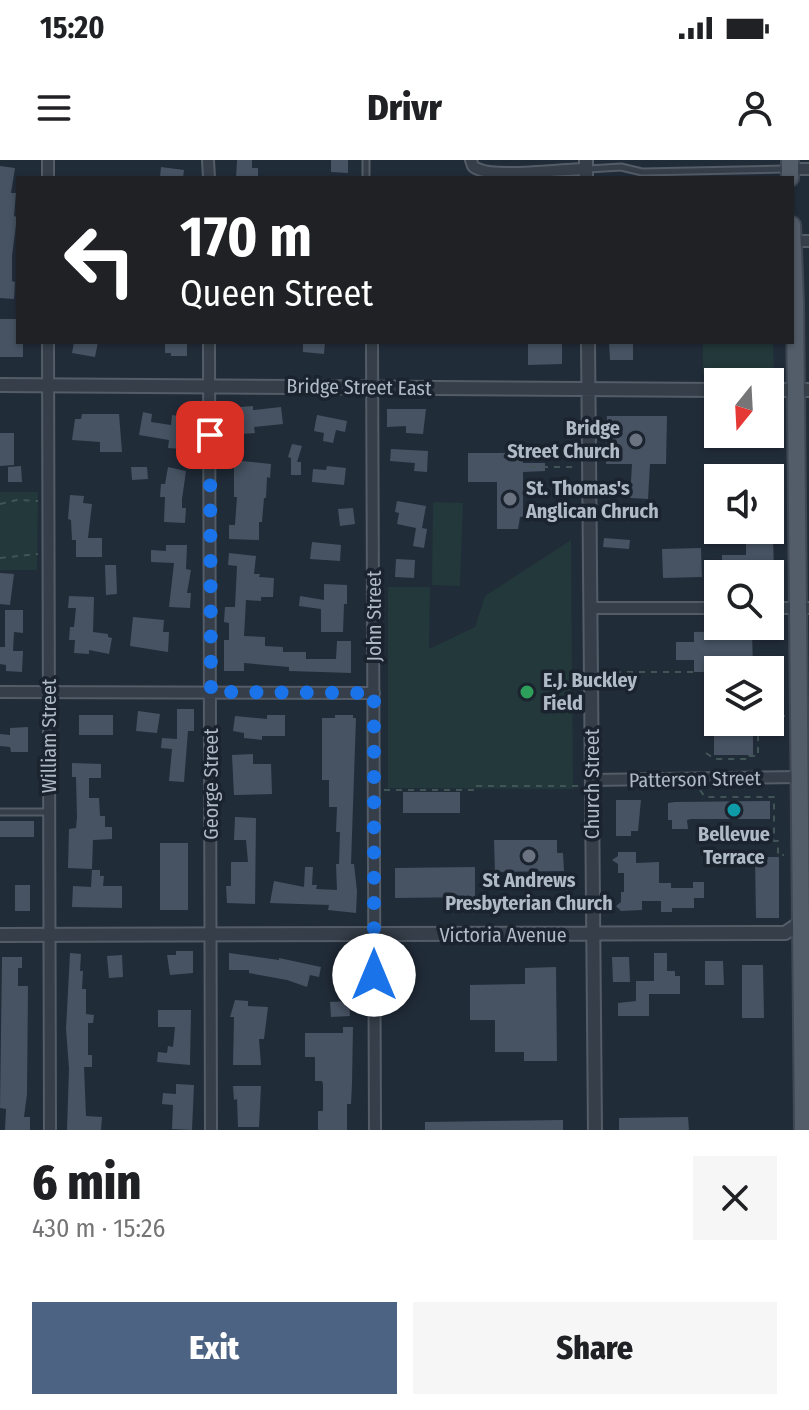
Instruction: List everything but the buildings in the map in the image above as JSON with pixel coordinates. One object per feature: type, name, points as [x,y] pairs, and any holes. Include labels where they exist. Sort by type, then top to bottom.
[{"type":"main road","points":[[794,258],[802,390],[803,608],[799,777],[804,920],[803,1130]]},
{"type":"street","points":[[472,164],[496,172],[586,169]]},
{"type":"street","points":[[790,169],[809,169]]},
{"type":"street","name":"William Street","points":[[48,344],[50,1130]]},
{"type":"street","name":"George Street","points":[[209,344],[211,1130]]},
{"type":"street","name":"John Street","points":[[372,344],[375,1130]]},
{"type":"street","name":"Church Street","points":[[588,344],[592,608],[587,783],[595,1130]]},
{"type":"street","name":"Bridge Street East","points":[[0,385],[704,390]]},
{"type":"street","points":[[592,608],[704,608]]},
{"type":"street","points":[[0,692],[374,693]]},
{"type":"street","name":"Patterson Street","points":[[587,783],[799,777]]},
{"type":"street","name":"Victoria Avenue","points":[[0,935],[785,933],[804,920]]},
{"type":"lane","points":[[586,169],[621,163],[642,172],[790,169]]},
{"type":"lane","points":[[0,812],[49,812]]},
{"type":"path","points":[[530,467],[573,467]]},
{"type":"path","points":[[0,504],[17,500],[39,501]]},
{"type":"path","points":[[0,558],[39,554]]},
{"type":"path","points":[[602,672],[693,672]]},
{"type":"path","points":[[706,753],[715,759],[749,759],[748,756],[758,756],[758,736]]},
{"type":"path","points":[[383,790],[473,790],[473,786],[587,783]]},
{"type":"path","points":[[696,786],[705,797],[774,797],[774,841],[778,841],[778,855],[784,855]]},
{"type":"green space","points":[[703,344],[773,344],[774,368],[704,368],[704,374]]},
{"type":"green space","points":[[0,492],[38,492],[37,570],[0,570]]},
{"type":"green space","points":[[433,502],[463,503],[460,586],[432,585]]},
{"type":"green space","points":[[571,540],[573,789],[388,788],[388,587],[430,587],[429,649],[475,627],[485,596]]},
{"type":"place","name":"Bridge Street Church","points":[[636,440]]},
{"type":"place","name":"St. Thomas's Anglican Chruch","points":[[510,499]]},
{"type":"place","name":"E.J. Buckley Field","points":[[527,692]]},
{"type":"place","name":"Bellevue Terrace","points":[[734,810]]},
{"type":"place","name":"St Andrews Presbyterian Church","points":[[529,856]]},
{"type":"route","points":[[210,435],[211,692],[374,693],[374,975]]}]
